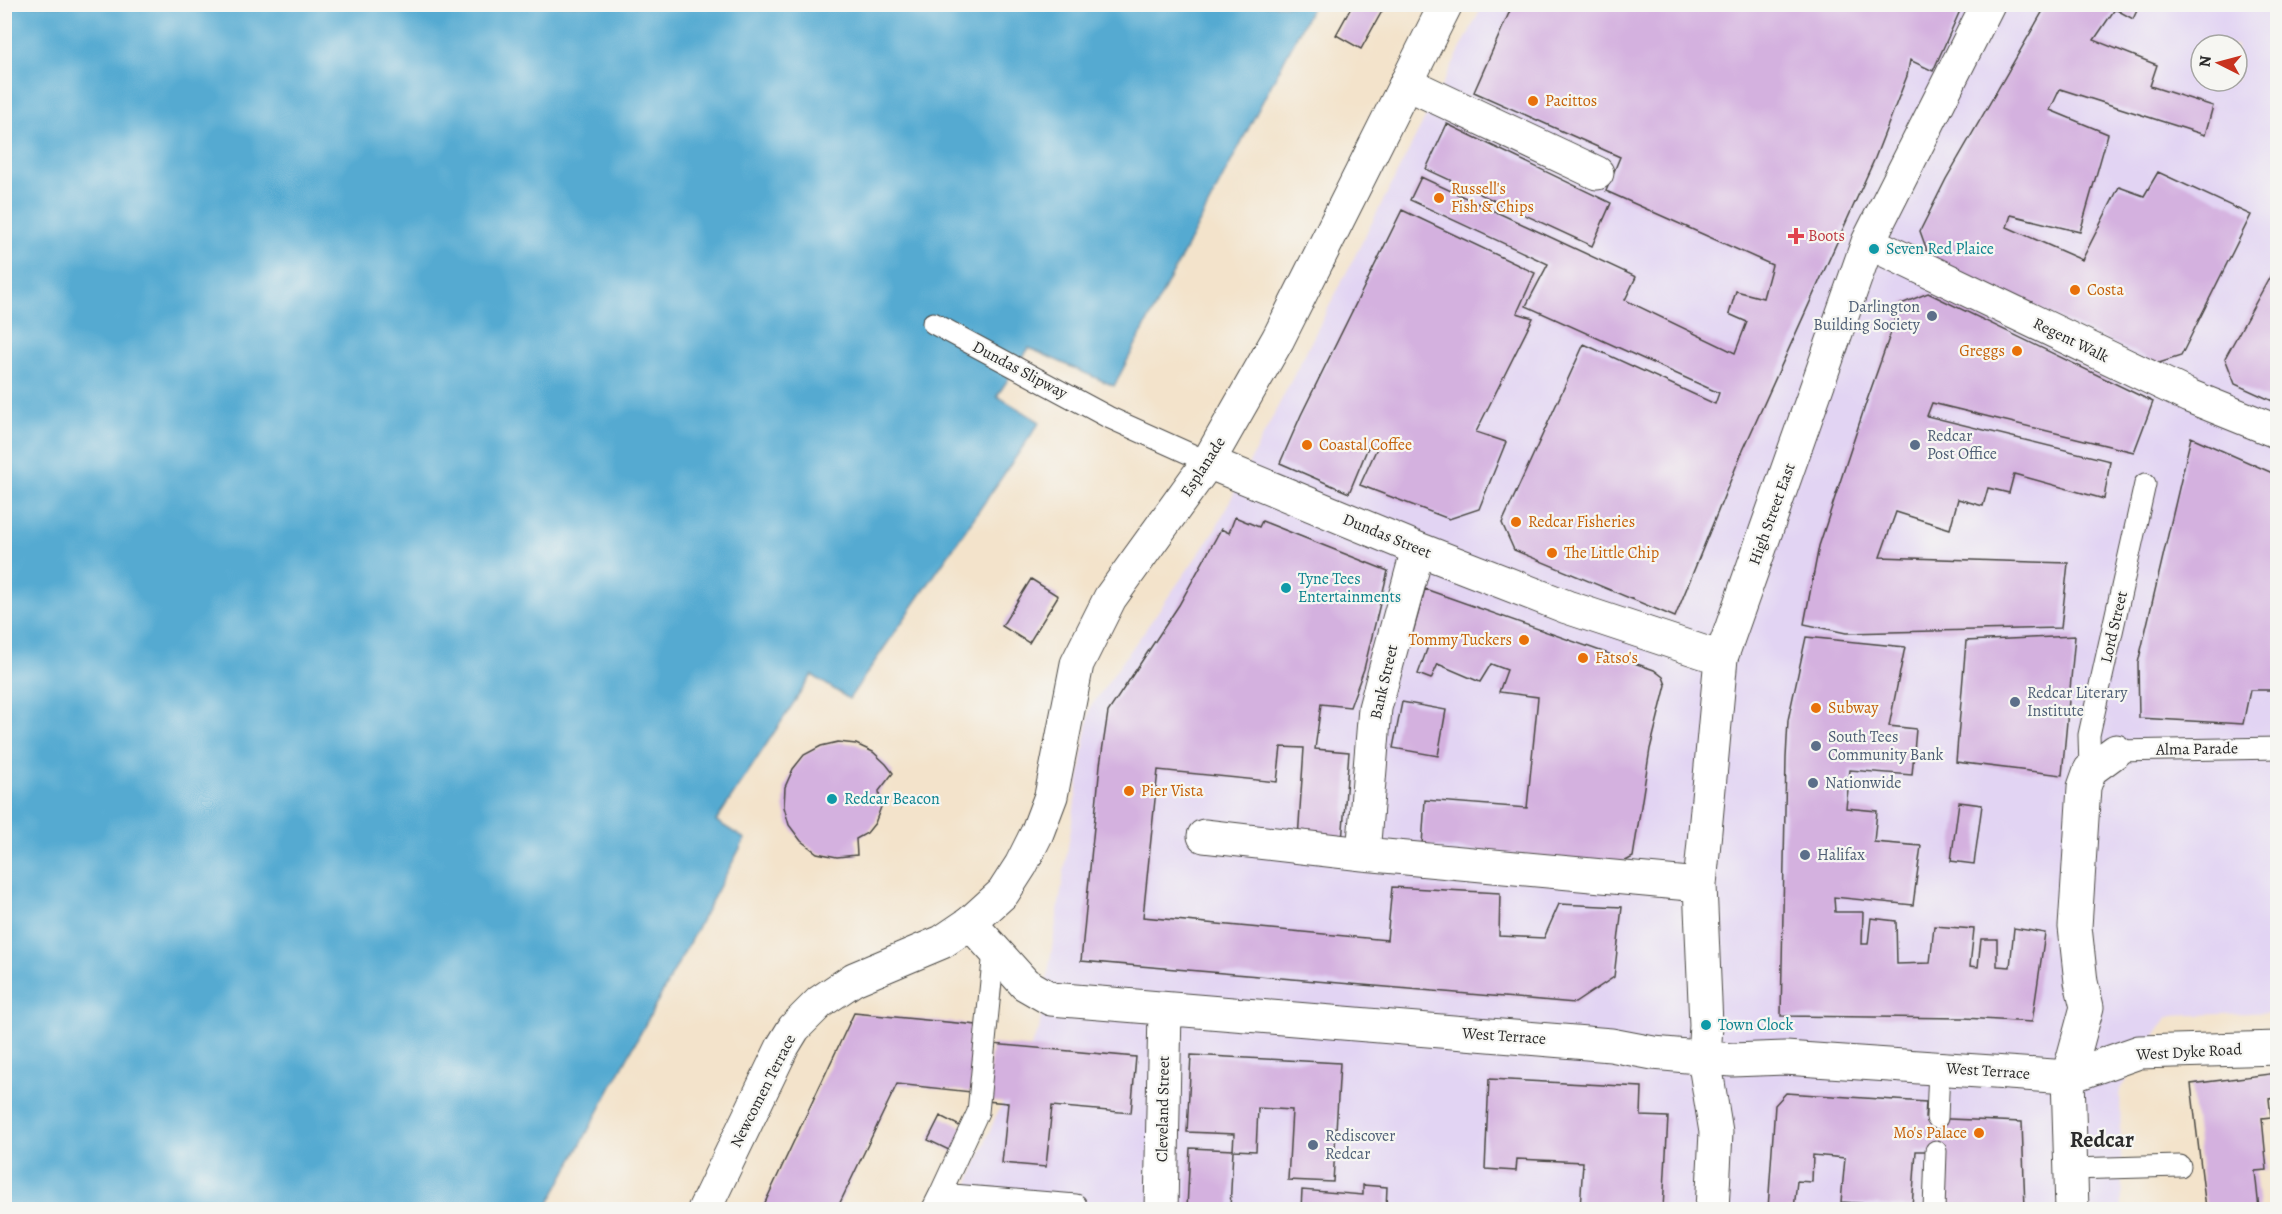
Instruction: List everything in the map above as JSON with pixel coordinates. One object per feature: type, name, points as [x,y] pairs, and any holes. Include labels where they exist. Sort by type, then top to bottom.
[{"type":"street","name":"Esplanade","points":[[970,923],[1003,893],[1037,834],[1051,796],[1077,664],[1110,598],[1208,462],[1278,339],[1446,4]]},
{"type":"street","name":"High Street East","points":[[1712,1209],[1716,1132],[1704,1058],[1706,1025],[1700,885],[1720,658],[1868,242],[1988,4]]},
{"type":"street","points":[[1406,83],[1597,173]]},
{"type":"street","name":"Regent Walk","points":[[1868,242],[2189,396],[2277,432]]},
{"type":"street","name":"Dundas Street","points":[[1208,462],[1418,549],[1567,607],[1720,658]]},
{"type":"street","name":"Bank Street","points":[[1363,854],[1375,708],[1418,549]]},
{"type":"street","points":[[2072,1209],[2068,1077],[2087,1007],[2081,982],[2074,927],[2084,787],[2103,760]]},
{"type":"street","points":[[1204,836],[1363,854],[1700,885]]},
{"type":"street","name":"West Terrace","points":[[970,923],[1025,984],[1051,999],[1611,1045],[1653,1053],[1704,1058],[1732,1060],[1785,1058],[2068,1077]]},
{"type":"street","name":"Newcomen Terrace","points":[[704,1209],[783,1046],[794,1028],[820,1002],[854,980],[942,942],[970,923]]},
{"type":"street","name":"Cleveland Street","points":[[1161,1209],[1165,1009]]},
{"type":"street","name":"West Dyke Road","points":[[2068,1077],[2139,1052],[2277,1048]]},
{"type":"lane","name":"Dundas Slipway","points":[[933,323],[1108,417],[1208,462]]},
{"type":"lane","name":"Lord Street","points":[[2103,760],[2089,735],[2145,484]]},
{"type":"lane","name":"Alma Parade","points":[[2103,760],[2277,748]]},
{"type":"lane","points":[[994,951],[978,1112],[936,1202],[1076,1204]]},
{"type":"lane","points":[[1937,1118],[1939,1068]]},
{"type":"lane","points":[[1934,1209],[1936,1151]]},
{"type":"lane","points":[[2070,1169],[2180,1166]]},
{"type":"shaded area","points":[[1483,5],[2277,5],[2277,32],[2271,46],[2278,60],[2277,1012],[2168,1016],[2120,1089],[2122,1209],[958,1210],[996,1116],[1039,1030],[1090,708],[1214,532]]},
{"type":"water","points":[[5,5],[1313,5],[1114,386],[1029,348],[997,396],[1040,422],[849,699],[812,675],[716,821],[745,839],[546,1209],[5,1210]]},
{"type":"building","points":[[1353,4],[1386,4],[1361,49],[1336,35]]},
{"type":"building","points":[[1513,4],[1963,4],[1933,71],[1910,60],[1907,76],[1875,158],[1740,457],[1675,617],[1514,550],[1502,523],[1584,344],[1715,404],[1719,393],[1526,306],[1548,264],[1410,200],[1421,177],[1636,277],[1625,300],[1735,353],[1747,322],[1729,314],[1736,291],[1763,298],[1772,265],[1606,191],[1620,157],[1474,92]]},
{"type":"building","points":[[2047,4],[2140,4],[2133,19],[2115,9],[2094,40],[2157,65],[2150,86],[2213,106],[2205,135],[2060,89],[2050,110],[2108,134],[2080,232],[2011,215],[2007,227],[2082,260],[2119,187],[2144,196],[2158,172],[2251,215],[2181,356],[2159,363],[1930,259],[1920,231],[1946,179]]},
{"type":"building","points":[[1447,124],[1611,203],[1592,246],[1426,169]]},
{"type":"building","points":[[1402,210],[1535,273],[1517,313],[1533,318],[1476,432],[1506,442],[1479,509],[1449,519],[1360,485],[1377,448],[1369,445],[1349,493],[1280,463],[1301,415]]},
{"type":"building","points":[[2277,264],[2277,403],[2235,384],[2225,358]]},
{"type":"building","points":[[1928,293],[2153,402],[2134,452],[1932,403],[1927,416],[2110,461],[2104,499],[2014,474],[2009,493],[1988,488],[1983,506],[1958,499],[1950,529],[1896,512],[1880,557],[2068,563],[2061,628],[1846,633],[1804,624],[1819,546],[1901,304]]},
{"type":"building","points":[[2191,437],[2277,475],[2277,690],[2250,690],[2243,724],[2139,718],[2138,663]]},
{"type":"building","points":[[1235,517],[1259,527],[1262,521],[1388,571],[1364,669],[1350,707],[1321,704],[1315,749],[1349,752],[1342,842],[1298,839],[1304,748],[1281,747],[1277,782],[1158,770],[1143,917],[1387,940],[1392,887],[1500,893],[1499,936],[1544,938],[1559,904],[1622,907],[1614,977],[1575,1003],[1081,961],[1100,765],[1108,712],[1179,605],[1221,529],[1229,533]]},
{"type":"building","points":[[1031,579],[1058,596],[1029,643],[1002,626]]},
{"type":"building","points":[[1425,589],[1654,670],[1663,677],[1666,685],[1650,749],[1633,857],[1620,864],[1422,845],[1425,800],[1527,808],[1538,697],[1499,692],[1507,670],[1491,664],[1480,682],[1438,664],[1431,679],[1418,674],[1430,641],[1412,636]]},
{"type":"building","name":"Redcar Literary Institute","points":[[2075,636],[2062,775],[1956,762],[1966,641]]},
{"type":"building","points":[[1806,637],[1905,647],[1889,726],[1916,729],[1912,775],[1850,770],[1846,808],[1877,811],[1874,842],[1921,846],[1913,905],[1834,897],[1835,912],[1863,912],[1862,944],[1868,944],[1871,918],[1896,921],[1897,964],[1930,963],[1934,926],[1974,929],[1970,966],[1978,967],[1981,939],[1997,939],[1997,966],[2010,967],[2014,928],[2045,933],[2032,1022],[1964,1018],[1781,1016],[1788,720]]},
{"type":"building","points":[[1402,702],[1446,710],[1438,756],[1393,748]]},
{"type":"building","name":"Redcar Beacon","points":[[838,742],[856,744],[873,752],[893,773],[879,791],[881,807],[875,823],[867,833],[856,839],[857,855],[837,857],[817,853],[801,841],[789,825],[784,807],[785,787],[793,769],[804,755],[821,746]]},
{"type":"building","points":[[1959,802],[1982,805],[1974,864],[1951,861]]},
{"type":"building","points":[[854,1013],[977,1025],[971,1092],[897,1084],[837,1209],[762,1209]]},
{"type":"building","points":[[992,1044],[1136,1057],[1131,1113],[1052,1106],[1046,1167],[1002,1163],[1008,1103],[986,1101]]},
{"type":"building","points":[[1191,1055],[1340,1063],[1333,1182],[1288,1180],[1292,1110],[1258,1108],[1256,1151],[1233,1150],[1234,1134],[1187,1132]]},
{"type":"building","points":[[2277,1073],[2277,1098],[2269,1099],[2271,1117],[2262,1118],[2267,1170],[2255,1171],[2259,1209],[2206,1209],[2191,1084]]},
{"type":"building","points":[[1489,1079],[1642,1087],[1641,1116],[1668,1117],[1663,1209],[1580,1209],[1583,1162],[1517,1159],[1516,1171],[1485,1169]]},
{"type":"building","points":[[1786,1093],[1926,1102],[1925,1118],[2022,1122],[2025,1209],[1944,1209],[1946,1151],[1916,1151],[1912,1207],[1841,1202],[1845,1158],[1813,1155],[1812,1182],[1797,1181],[1794,1209],[1768,1209],[1775,1105]]},
{"type":"building","points":[[940,1116],[966,1129],[955,1153],[928,1140]]},
{"type":"building","points":[[1190,1148],[1233,1150],[1230,1209],[1187,1209]]},
{"type":"building","points":[[1363,1185],[1387,1187],[1386,1209],[1301,1209],[1302,1190],[1363,1195]]},
{"type":"place","name":"Pacittos","points":[[1533,101]]},
{"type":"place","name":"Russell's Fish & Chips","points":[[1439,198]]},
{"type":"place","name":"Boots","points":[[1796,236]]},
{"type":"place","name":"Seven Red Plaice","points":[[1874,249]]},
{"type":"place","name":"Costa","points":[[2075,290]]},
{"type":"place","name":"Darlington Building Society","points":[[1932,316]]},
{"type":"place","name":"Greggs","points":[[2017,351]]},
{"type":"place","name":"Coastal Coffee","points":[[1307,445]]},
{"type":"place","name":"Redcar Post Office","points":[[1915,445]]},
{"type":"place","name":"Redcar Fisheries","points":[[1516,522]]},
{"type":"place","name":"The Little Chip","points":[[1552,553]]},
{"type":"place","name":"Tyne Tees Entertainments","points":[[1286,588]]},
{"type":"place","name":"Tommy Tuckers","points":[[1524,640]]},
{"type":"place","name":"Fatso's","points":[[1583,658]]},
{"type":"place","name":"Redcar Literary Institute","points":[[2015,702]]},
{"type":"place","name":"Subway","points":[[1816,708]]},
{"type":"place","name":"South Tees Community Bank","points":[[1816,746]]},
{"type":"place","name":"Nationwide","points":[[1813,783]]},
{"type":"place","name":"Pier Vista","points":[[1129,791]]},
{"type":"place","name":"Redcar Beacon","points":[[832,799]]},
{"type":"place","name":"Halifax","points":[[1805,855]]},
{"type":"place","name":"Town Clock","points":[[1706,1025]]},
{"type":"place","name":"Mo's Palace","points":[[1979,1133]]},
{"type":"place","name":"Rediscover Redcar","points":[[1313,1145]]},
{"type":"district","name":"Redcar","points":[[2102,1140]]}]
